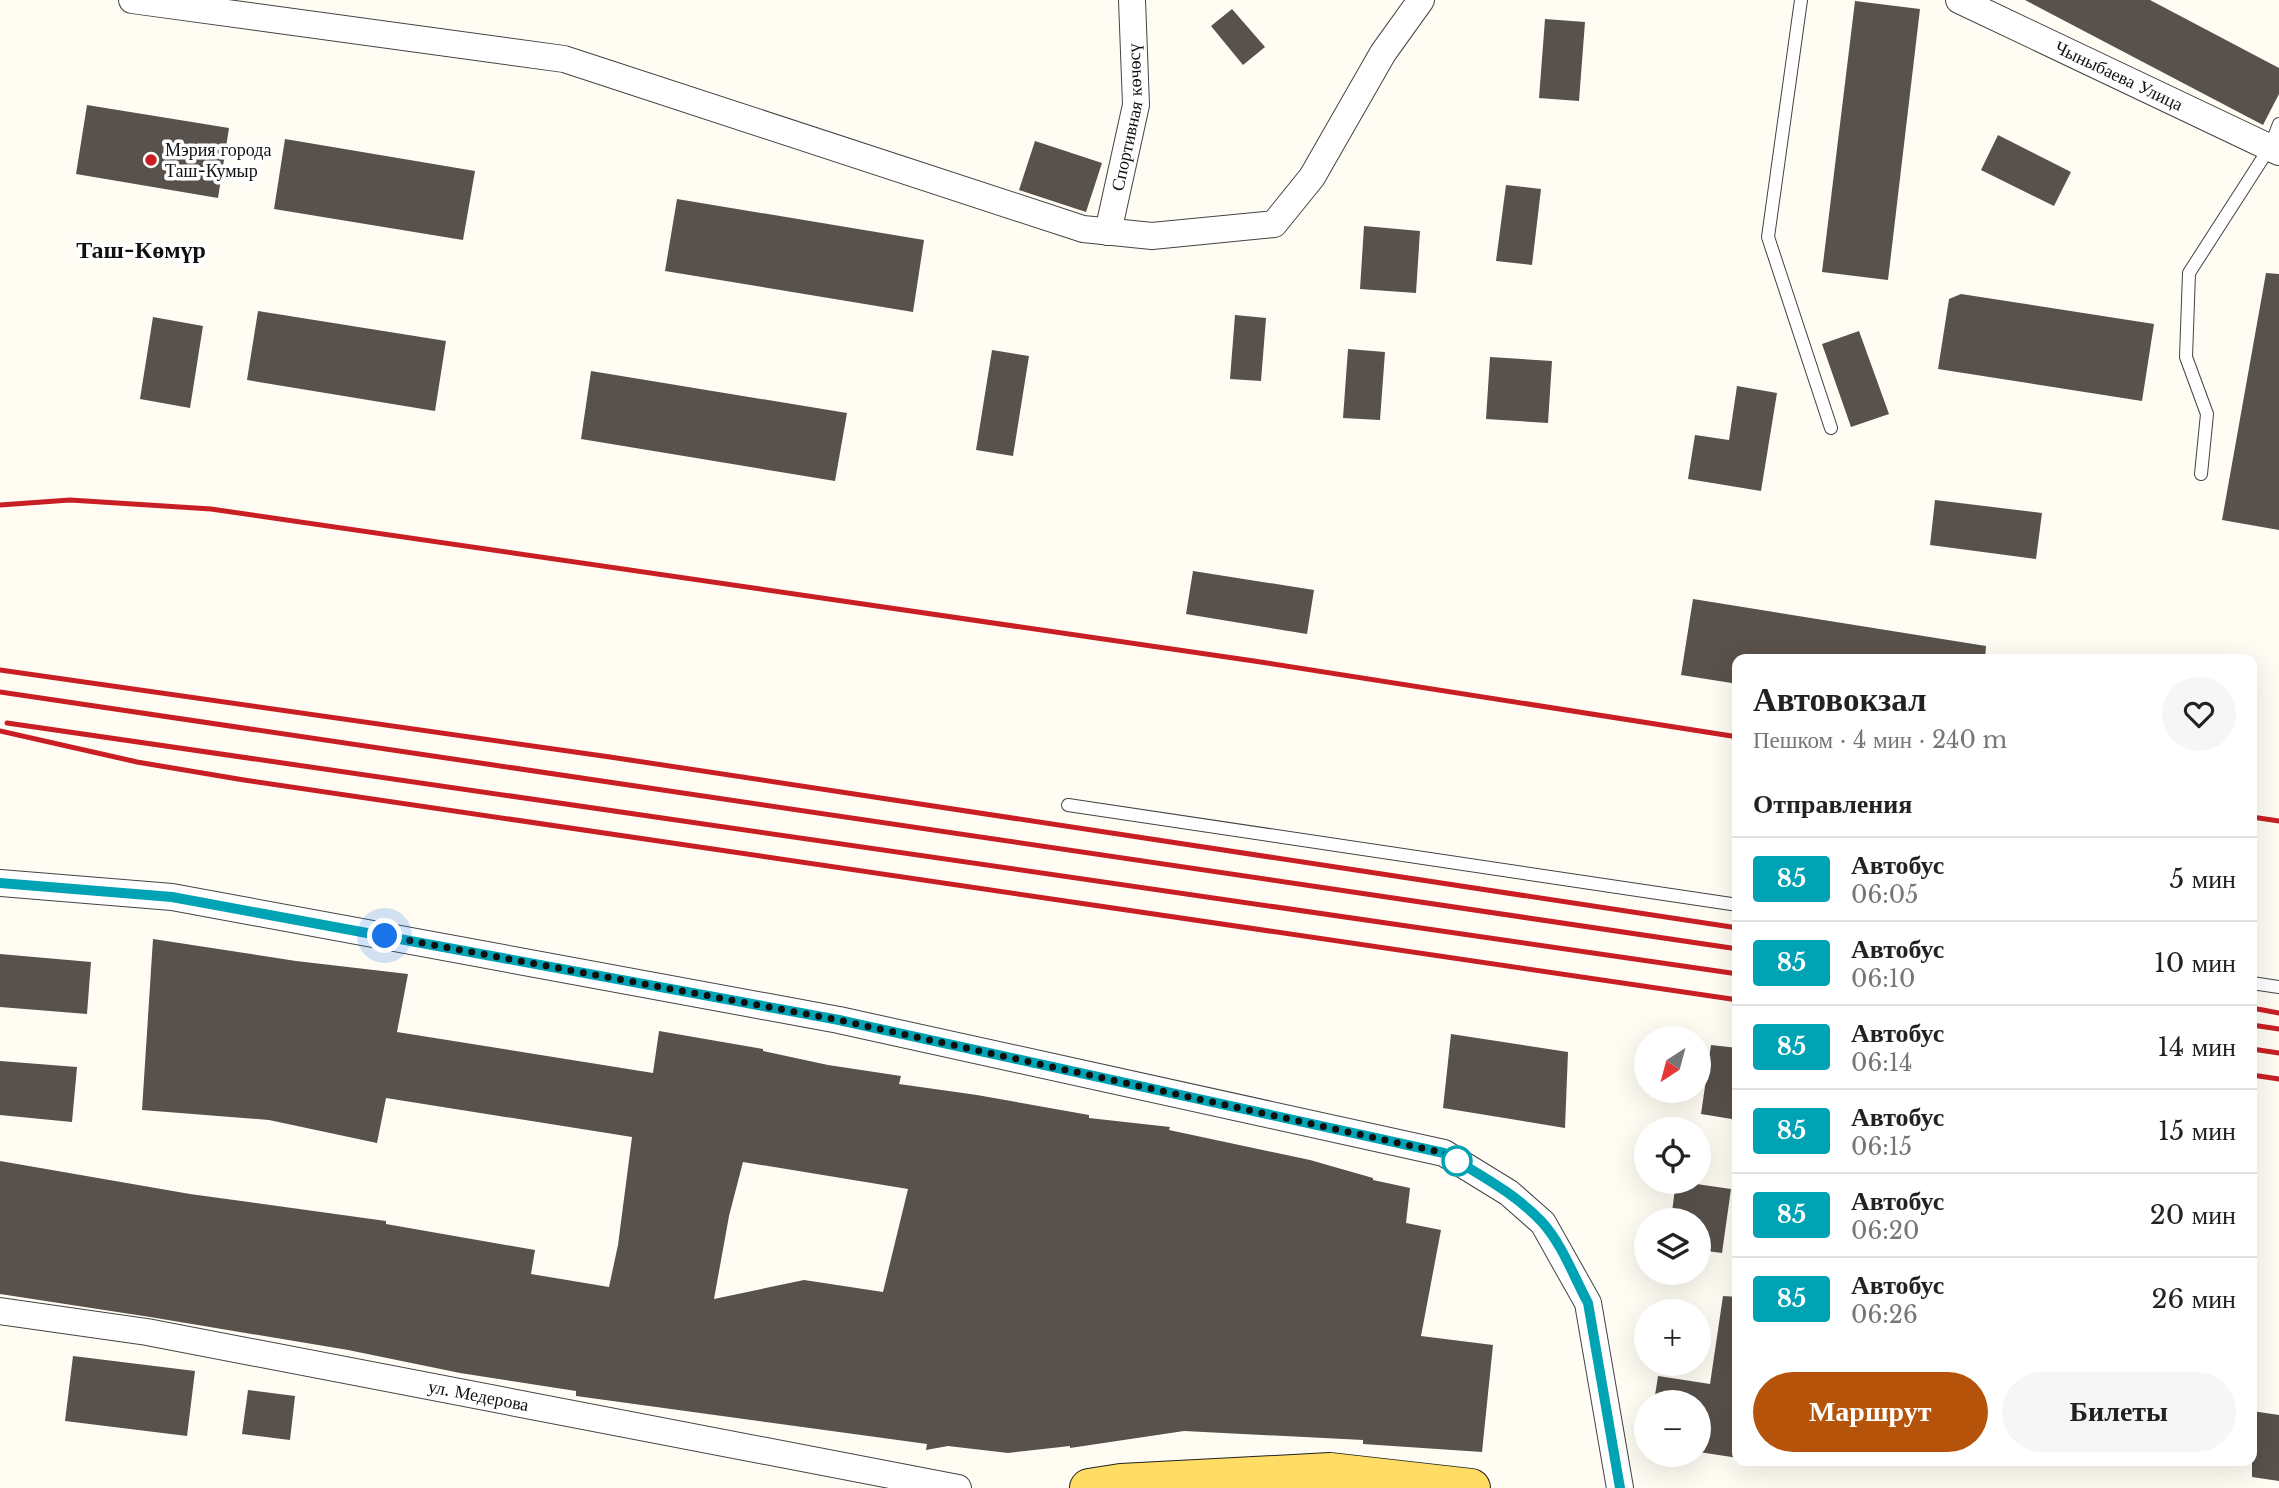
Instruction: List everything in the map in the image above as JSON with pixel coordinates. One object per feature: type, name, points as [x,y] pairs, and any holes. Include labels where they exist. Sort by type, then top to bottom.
[{"type":"main road","points":[[1089,1488],[1121,1483],[1330,1472],[1471,1488]]},
{"type":"street","points":[[132,0],[564,59],[1083,229],[1152,236],[1274,224],[1312,177],[1383,53],[1421,0]]},
{"type":"street","name":"Спортивная көчөсү","points":[[1108,232],[1136,105],[1132,0]]},
{"type":"street","name":"Чыныбаева Улица","points":[[1959,0],[2276,141]]},
{"type":"street","points":[[0,883],[172,897],[839,1020],[1444,1153],[1509,1193],[1543,1223],[1583,1293],[1588,1303],[1620,1488]]},
{"type":"street","name":"ул. Медерова","points":[[0,1311],[147,1332],[958,1488]]},
{"type":"lane","points":[[1801,0],[1768,237],[1831,428]]},
{"type":"lane","points":[[2201,474],[2207,414],[2186,357],[2189,273],[2276,141]]},
{"type":"lane","points":[[1068,805],[1732,904]]},
{"type":"lane","points":[[2257,984],[2279,987]]},
{"type":"building","points":[[2025,0],[2150,0],[2279,68],[2279,94],[2263,125]]},
{"type":"building","points":[[1855,1],[1920,9],[1888,280],[1822,272]]},
{"type":"building","points":[[1232,9],[1265,47],[1243,65],[1211,26]]},
{"type":"building","points":[[1545,19],[1585,22],[1579,101],[1539,98]]},
{"type":"building","points":[[87,105],[229,128],[218,198],[76,174]]},
{"type":"building","points":[[1998,135],[2071,172],[2054,206],[1981,170]]},
{"type":"building","points":[[285,139],[475,171],[463,240],[274,209]]},
{"type":"building","points":[[1035,141],[1102,163],[1086,212],[1019,190]]},
{"type":"building","points":[[1506,185],[1541,189],[1532,265],[1496,261]]},
{"type":"building","points":[[677,199],[924,240],[913,312],[665,271]]},
{"type":"building","points":[[1364,226],[1420,231],[1416,293],[1360,289]]},
{"type":"building","points":[[2266,273],[2279,274],[2279,530],[2222,520]]},
{"type":"building","points":[[1961,294],[2154,324],[2142,401],[1938,369],[1949,299]]},
{"type":"building","points":[[258,311],[446,341],[435,411],[247,380]]},
{"type":"building","points":[[1235,315],[1266,318],[1261,381],[1230,379]]},
{"type":"building","points":[[153,317],[203,326],[190,408],[140,399]]},
{"type":"building","points":[[1859,331],[1889,414],[1851,427],[1822,344]]},
{"type":"building","points":[[1348,349],[1385,352],[1380,420],[1343,418]]},
{"type":"building","points":[[992,350],[1029,356],[1013,456],[976,450]]},
{"type":"building","points":[[1490,357],[1552,361],[1548,423],[1486,419]]},
{"type":"building","points":[[591,371],[847,413],[835,481],[581,439]]},
{"type":"building","points":[[1737,386],[1777,393],[1761,491],[1688,479],[1695,435],[1729,440]]},
{"type":"building","points":[[1935,500],[2042,513],[2036,559],[1930,545]]},
{"type":"building","points":[[1193,571],[1314,590],[1307,634],[1186,614]]},
{"type":"building","points":[[1693,599],[1986,646],[1985,654],[1732,654],[1732,683],[1681,675]]},
{"type":"building","points":[[153,939],[296,961],[408,974],[397,1032],[653,1073],[659,1031],[763,1049],[828,1065],[901,1076],[899,1084],[1089,1115],[1089,1118],[1170,1127],[1169,1130],[1310,1160],[1373,1180],[1410,1188],[1406,1223],[1441,1230],[1421,1336],[1493,1345],[1482,1452],[1363,1444],[1363,1440],[1184,1431],[1070,1448],[1008,1453],[948,1446],[926,1450],[927,1444],[576,1396],[576,1391],[460,1373],[348,1350],[0,1294],[0,1161],[190,1194],[386,1221],[386,1224],[535,1250],[531,1274],[609,1287],[618,1245],[632,1137],[386,1098],[377,1143],[269,1120],[142,1110]],"holes":[[[743,1162],[908,1189],[883,1292],[804,1280],[714,1299],[729,1216]]]},
{"type":"building","points":[[0,954],[91,962],[87,1014],[0,1007]]},
{"type":"building","points":[[1451,1034],[1568,1052],[1565,1128],[1443,1108]]},
{"type":"building","points":[[1712,1045],[1732,1047],[1732,1119],[1701,1114],[1703,1103],[1712,1102]]},
{"type":"building","points":[[0,1061],[77,1067],[72,1122],[0,1115]]},
{"type":"building","points":[[1711,1186],[1731,1189],[1722,1253],[1711,1252],[1711,1208],[1673,1208],[1674,1194],[1711,1194]]},
{"type":"building","points":[[1723,1296],[1732,1297],[1732,1457],[1711,1454],[1711,1390],[1656,1390],[1658,1376],[1710,1384]]},
{"type":"building","points":[[73,1356],[195,1371],[187,1436],[65,1421]]},
{"type":"building","points":[[248,1390],[295,1396],[290,1440],[242,1434]]},
{"type":"building","points":[[2257,1412],[2279,1415],[2279,1481],[2252,1477],[2252,1466],[2257,1466]]},
{"type":"railway","points":[[0,505],[70,500],[211,509],[1254,661],[1732,736]]},
{"type":"railway","points":[[0,670],[610,757],[1732,927]]},
{"type":"railway","points":[[0,692],[1732,948]]},
{"type":"railway","points":[[7,723],[1732,973]]},
{"type":"railway","points":[[0,731],[137,762],[244,780],[1732,999]]},
{"type":"railway","points":[[2257,818],[2279,821]]},
{"type":"railway","points":[[2257,1009],[2279,1013]]},
{"type":"railway","points":[[2257,1026],[2279,1029]]},
{"type":"railway","points":[[2257,1050],[2279,1053]]},
{"type":"railway","points":[[2257,1076],[2279,1079]]},
{"type":"bus line","name":"85","points":[[0,883],[172,897],[839,1020],[1444,1153],[1509,1193],[1543,1223],[1562,1253],[1588,1303],[1620,1488]]},
{"type":"place","name":"Мэрия города Таш-Кумыр","points":[[151,160]]},
{"type":"district","name":"Таш-Көмүр","points":[[141,250]]},
{"type":"route","points":[[385,936],[839,1020],[1444,1153],[1466,1167],[1457,1161]]}]
